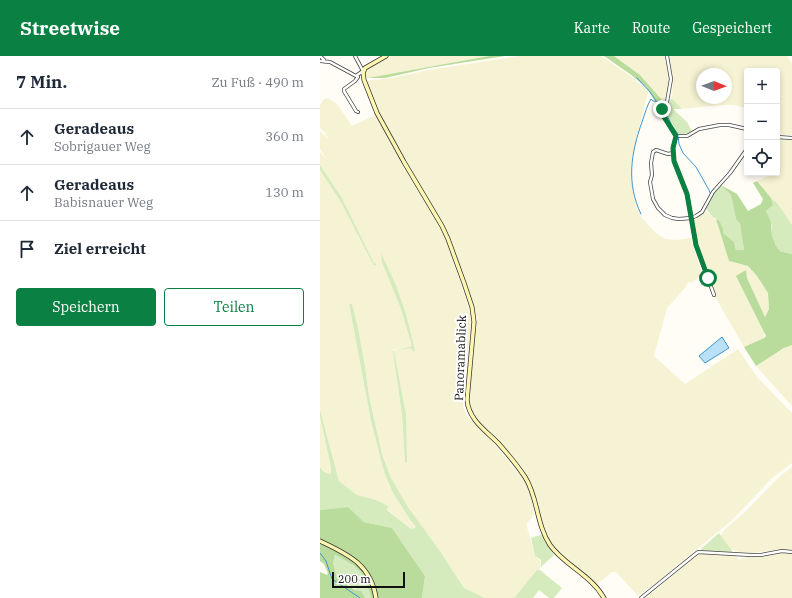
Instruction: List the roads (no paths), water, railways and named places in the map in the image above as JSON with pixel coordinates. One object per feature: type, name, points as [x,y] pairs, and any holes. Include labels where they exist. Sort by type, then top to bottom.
[{"type":"street","points":[[320,56],[324,61]]},
{"type":"street","points":[[355,56],[363,71]]},
{"type":"street","points":[[358,112],[344,89],[355,81],[365,68],[386,56]]},
{"type":"street","points":[[667,56],[671,79],[668,102],[661,112],[678,136]]},
{"type":"street","points":[[320,61],[330,62],[357,77],[363,77]]},
{"type":"street","name":"Panoramablick","points":[[363,71],[365,85],[378,113],[404,162],[442,226],[470,301],[474,322],[467,400],[468,410],[475,422],[499,445],[525,477],[533,496],[538,517],[545,536],[551,546],[558,554],[588,578],[604,598]]},
{"type":"street","points":[[678,136],[687,136],[699,129],[720,125],[744,128]]},
{"type":"street","points":[[678,136],[673,153],[676,166],[685,184],[696,245],[714,295]]},
{"type":"street","points":[[780,137],[792,138]]},
{"type":"street","points":[[673,153],[668,154],[656,150],[653,152],[650,182],[651,193],[658,208],[665,215],[672,218],[691,218],[702,212],[713,192],[730,174],[744,153]]},
{"type":"street","points":[[320,541],[347,554],[360,564],[370,578],[376,598]]},
{"type":"street","points":[[641,598],[698,552],[761,555],[782,551],[792,552]]},
{"type":"water","points":[[722,337],[729,348],[705,363],[699,356]]},
{"type":"waterway","points":[[637,78],[656,101]]},
{"type":"waterway","points":[[641,214],[633,191],[632,168],[638,134],[651,99],[653,101],[661,102],[672,126],[678,134],[679,144],[683,153],[696,167],[710,193]]},
{"type":"waterway","points":[[320,553],[326,561],[332,579],[360,598]]}]
